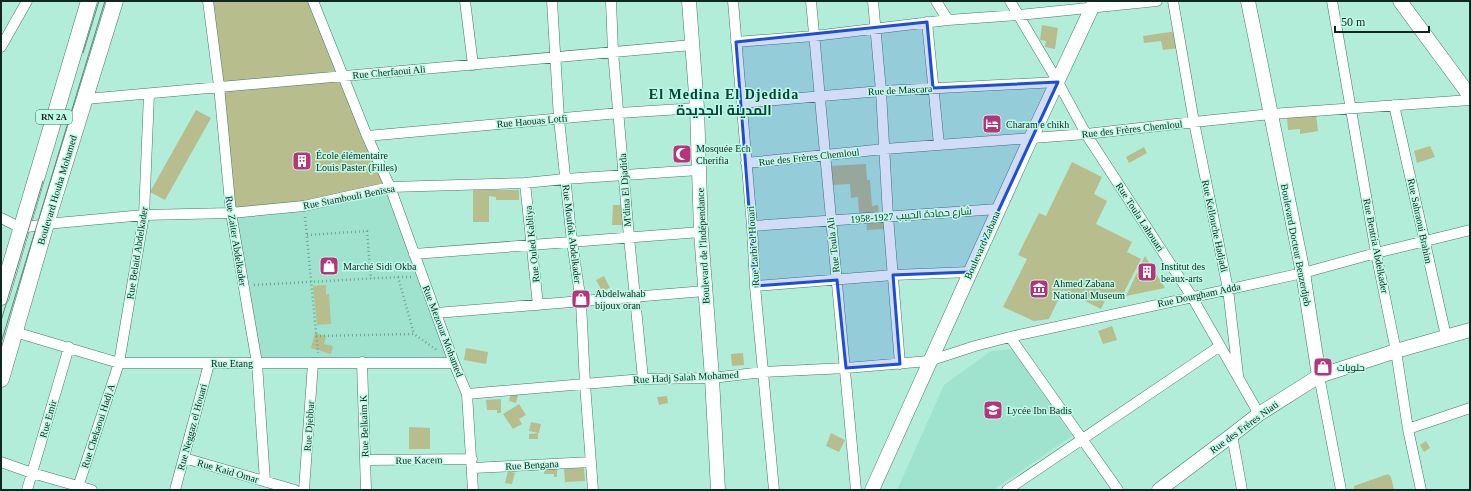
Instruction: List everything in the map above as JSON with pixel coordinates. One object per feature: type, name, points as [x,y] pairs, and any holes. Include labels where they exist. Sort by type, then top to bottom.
[{"type":"main road","name":"Boulevard Houha Mohamed","points":[[1,379],[46,224],[86,99],[115,1]]},
{"type":"main road","name":"Boulevard de l'Indépendance","points":[[689,1],[697,108],[701,232],[712,378],[718,490]]},
{"type":"main road","name":"Boulevard Docteur Benzerdjeb","points":[[1248,1],[1303,274],[1319,376]]},
{"type":"main road","points":[[1404,2],[1470,96]]},
{"type":"main road","name":"RN 2A","points":[[1,297],[86,3]]},
{"type":"main road","name":"Boulevard Zabana","points":[[872,490],[998,209],[1094,5]]},
{"type":"main road","name":"Rue des Frères Niati","points":[[1159,490],[1259,414],[1319,376],[1396,351],[1470,330]]},
{"type":"street","points":[[1,47],[27,1]]},
{"type":"street","name":"Rue Zaiter Abdelkader","points":[[208,1],[219,86],[231,213],[256,363],[265,481]]},
{"type":"street","name":"Rue Mezouar Mohamed","points":[[313,1],[367,136],[390,187],[454,363],[467,394],[473,490]]},
{"type":"street","points":[[465,1],[473,65]]},
{"type":"street","name":"Rue Moufok Abdelkader","points":[[552,1],[559,119],[572,242],[582,302],[585,384],[594,490]]},
{"type":"street","name":"M'dina El Djadida","points":[[611,1],[613,52],[643,380]]},
{"type":"street","name":"Rue Larbi el Houari","points":[[733,1],[752,226],[755,286],[774,490]]},
{"type":"street","name":"Rue Toula Ali","points":[[811,1],[846,368],[856,490]]},
{"type":"street","points":[[873,1],[881,91],[888,216],[900,364]]},
{"type":"street","points":[[936,1],[948,20]]},
{"type":"street","name":"Rue Toula Lahouari","points":[[1010,1],[1058,82],[1086,134],[1192,297],[1259,414]]},
{"type":"street","points":[[736,42],[814,36],[927,22],[1019,15],[1094,5],[1157,1]]},
{"type":"street","name":"Rue Kellouche Hadjadi","points":[[1173,1],[1194,122],[1228,289],[1239,379]]},
{"type":"street","name":"Rue Bentria Abdelkader","points":[[1332,1],[1376,252],[1396,351],[1408,429],[1421,490]]},
{"type":"street","points":[[927,22],[939,145]]},
{"type":"street","name":"Rue Cherfaoui Ali","points":[[86,99],[692,44]]},
{"type":"street","name":"Rue de Mascara","points":[[742,103],[820,95],[1058,82]]},
{"type":"street","name":"Rue Belaid Abdelkader","points":[[119,363],[144,215],[149,94]]},
{"type":"street","name":"Rue des Frères Chemloul","points":[[746,163],[885,149],[1086,134],[1271,114],[1470,100]]},
{"type":"street","name":"Rue Sahraoui Brahim","points":[[1394,105],[1446,336]]},
{"type":"street","name":"Rue Haouas Lotfi","points":[[367,136],[619,113],[697,108]]},
{"type":"street","name":"Rue Stambouli Benïssa","points":[[21,228],[46,224],[144,215],[231,213],[304,206],[390,187],[525,183],[625,174],[699,170]]},
{"type":"street","name":"Rue Ouled Kabliya","points":[[525,183],[538,305]]},
{"type":"street","name":"شارع حمادة الحبيب 1927-1958","points":[[752,226],[998,209]]},
{"type":"street","points":[[1,218],[21,228]]},
{"type":"street","name":"Rue Dourgham Adda","points":[[929,361],[975,346],[1010,337],[1303,274],[1376,252],[1470,230]]},
{"type":"street","points":[[414,254],[701,232]]},
{"type":"street","points":[[755,286],[893,275],[970,272]]},
{"type":"street","points":[[436,313],[705,292]]},
{"type":"street","name":"Rue Etang","points":[[15,332],[119,363],[454,363]]},
{"type":"street","points":[[1010,337],[1118,490]]},
{"type":"street","points":[[1006,490],[1220,346]]},
{"type":"street","name":"Rue Emir","points":[[27,490],[69,347]]},
{"type":"street","name":"Rue Hadj Salah Mohamed","points":[[467,394],[585,384],[643,380],[712,378],[763,372],[846,368],[929,361]]},
{"type":"street","name":"Rue Belkaim K","points":[[362,362],[366,490]]},
{"type":"street","name":"Rue Chekaoui Hadj A","points":[[78,488],[119,363]]},
{"type":"street","name":"Rue Djebbar","points":[[304,490],[316,363]]},
{"type":"street","name":"Rue Neggaz el Houari","points":[[175,490],[209,364]]},
{"type":"street","name":"Boulevard Docteur Benzerdjeb","points":[[1319,376],[1340,490]]},
{"type":"street","points":[[1408,429],[1470,408]]},
{"type":"street","points":[[1232,435],[1242,490]]},
{"type":"street","name":"Rue Kaid Omar","points":[[184,458],[295,490]]},
{"type":"street","name":"Rue Kacem","points":[[366,460],[472,463]]},
{"type":"street","points":[[1,462],[78,488],[92,490]]},
{"type":"street","name":"Rue Bengana","points":[[472,463],[591,462]]},
{"type":"path","points":[[304,206],[316,336],[316,363]]},
{"type":"path","points":[[307,235],[368,231],[371,279]]},
{"type":"path","points":[[243,286],[398,278],[414,334]]},
{"type":"path","points":[[316,336],[414,334],[454,363]]},
{"type":"highlighted area","points":[[927,22],[933,88],[1058,82],[970,272],[893,275],[900,364],[846,368],[837,280],[755,286],[736,42]]},
{"type":"shaded area","name":"Marché Sidi Okba","points":[[390,187],[454,363],[257,363],[231,213]]},
{"type":"shaded area","name":"Lycée Ibn Badis","points":[[1012,349],[1072,436],[993,490],[897,490],[944,385],[991,351]]},
{"type":"building","points":[[208,1],[312,1],[336,73],[219,82]]},
{"type":"building","points":[[1042,25],[1058,28],[1055,49],[1045,47],[1046,41],[1040,40]]},
{"type":"building","points":[[1177,31],[1179,48],[1163,50],[1161,41],[1144,43],[1143,36]]},
{"type":"building","name":"École élémentaire Louis Paster (Filles)","points":[[344,76],[390,187],[231,213],[219,86]]},
{"type":"building","points":[[196,110],[211,118],[165,200],[150,192]]},
{"type":"building","points":[[1316,114],[1318,131],[1300,134],[1300,129],[1288,130],[1287,118]]},
{"type":"building","points":[[1430,146],[1435,157],[1417,163],[1414,151]]},
{"type":"building","points":[[1144,147],[1147,153],[1129,163],[1126,157]]},
{"type":"building","points":[[1072,162],[1102,177],[1094,194],[1107,201],[1096,224],[1132,242],[1127,252],[1141,259],[1120,300],[1108,294],[1101,309],[1063,290],[1049,319],[1034,321],[1003,307],[1027,259],[1018,255],[1039,213],[1046,216]]},
{"type":"building","points":[[866,164],[867,180],[870,180],[872,206],[878,205],[879,213],[859,214],[858,197],[851,198],[850,184],[832,185],[830,166]]},
{"type":"building","points":[[473,190],[519,190],[519,200],[496,200],[496,197],[489,196],[489,222],[473,222]]},
{"type":"building","points":[[613,205],[626,205],[625,225],[612,225]]},
{"type":"building","points":[[884,218],[885,229],[867,230],[866,219]]},
{"type":"building","name":"Institut des beaux-arts","points":[[1145,256],[1165,288],[1126,296]]},
{"type":"building","points":[[604,276],[610,288],[602,291],[596,280]]},
{"type":"building","points":[[326,285],[326,294],[329,294],[331,324],[317,325],[313,286]]},
{"type":"building","points":[[1112,326],[1117,340],[1103,344],[1098,331]]},
{"type":"building","points":[[315,333],[326,336],[324,344],[333,346],[331,354],[311,348]]},
{"type":"building","points":[[466,348],[488,352],[486,364],[464,360]]},
{"type":"building","points":[[743,353],[744,365],[732,366],[731,354]]},
{"type":"building","points":[[511,393],[518,395],[516,403],[509,401]]},
{"type":"building","points":[[667,396],[668,403],[659,405],[657,397]]},
{"type":"building","points":[[501,399],[501,413],[497,413],[497,410],[487,410],[486,400]]},
{"type":"building","points":[[519,404],[526,415],[519,419],[522,424],[513,429],[503,414]]},
{"type":"building","points":[[531,422],[541,424],[539,433],[529,431]]},
{"type":"building","points":[[409,427],[430,428],[430,449],[409,449]]},
{"type":"building","points":[[538,433],[538,439],[529,439],[529,434]]},
{"type":"building","points":[[831,433],[845,440],[839,452],[826,446]]},
{"type":"building","points":[[1426,441],[1430,448],[1424,452],[1420,445]]},
{"type":"building","points":[[584,468],[585,481],[565,482],[564,469]]},
{"type":"building","points":[[544,469],[557,469],[557,477],[554,477],[554,474],[544,474]]},
{"type":"building","points":[[508,471],[515,473],[512,484],[505,483]]},
{"type":"building","points":[[1388,474],[1391,477],[1394,490],[1354,490],[1354,486]]},
{"type":"tram line","points":[[83,53],[99,1]]},
{"type":"tram line","points":[[1,343],[105,1]]},
{"type":"tram line","points":[[1,321],[43,181]]},
{"type":"place","name":"Charam e chikh","points":[[992,124]]},
{"type":"place","name":"Mosquée Ech Cherifia","points":[[682,154]]},
{"type":"place","name":"École élémentaire Louis Paster (Filles)","points":[[302,161]]},
{"type":"place","name":"Marché Sidi Okba","points":[[329,266]]},
{"type":"place","name":"Institut des beaux-arts","points":[[1147,272]]},
{"type":"place","name":"Ahmed Zabana National Museum","points":[[1039,289]]},
{"type":"place","name":"Abdelwahab bijoux oran","points":[[581,299]]},
{"type":"place","name":"حلويات","points":[[1323,367]]},
{"type":"place","name":"Lycée Ibn Badis","points":[[993,410]]},
{"type":"district","name":"El Medina El Djedida المدينة الجديدة","points":[[724,102]]}]
